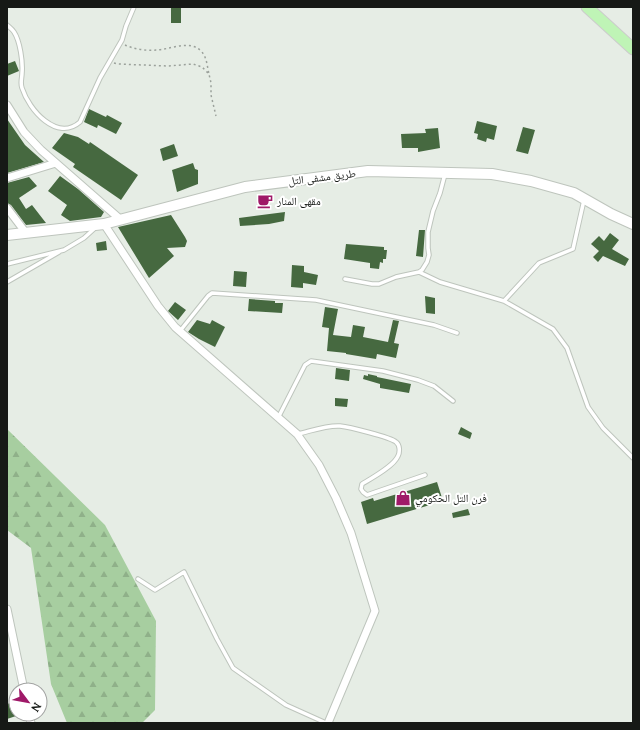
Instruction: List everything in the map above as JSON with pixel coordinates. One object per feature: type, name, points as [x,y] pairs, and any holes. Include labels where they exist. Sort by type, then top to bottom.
[{"type":"main road","points":[[586,7],[633,49]]},
{"type":"street","points":[[7,105],[24,132],[41,150],[121,220]]},
{"type":"street","points":[[7,178],[56,163]]},
{"type":"street","name":"طريق مشفى التل","points":[[7,235],[100,225],[252,186],[368,171],[492,174],[531,181],[574,193],[611,214],[633,224]]},
{"type":"street","points":[[7,208],[26,233]]},
{"type":"street","points":[[100,225],[158,306],[180,331],[297,434],[319,465],[336,498],[351,533],[375,611],[327,723]]},
{"type":"street","points":[[7,609],[22,682]]},
{"type":"lane","points":[[7,25],[14,31],[19,43],[22,65],[21,86],[24,94],[39,115],[47,122],[58,128],[74,128],[80,122],[100,78],[121,42],[134,7]]},
{"type":"lane","points":[[419,272],[427,262],[429,255],[428,232],[445,173]]},
{"type":"lane","points":[[504,300],[539,263],[573,249],[585,199]]},
{"type":"lane","points":[[7,282],[84,238],[100,225]]},
{"type":"lane","points":[[7,264],[64,250]]},
{"type":"lane","points":[[345,279],[380,284],[396,277],[419,272],[440,282],[504,300],[553,329],[567,348],[588,407],[603,428],[633,458]]},
{"type":"lane","points":[[180,331],[212,293],[316,300],[434,326],[457,333]]},
{"type":"lane","points":[[278,418],[305,364],[311,361],[383,371],[418,380],[434,386],[453,401]]},
{"type":"lane","points":[[297,434],[340,426],[387,438],[396,442],[399,445],[400,451],[398,458],[362,484],[361,489],[367,495],[425,475]]},
{"type":"lane","points":[[138,579],[155,590],[184,572],[233,668],[286,705],[327,723]]},
{"type":"path","points":[[121,42],[135,48],[154,51],[166,50],[178,45],[188,45],[200,50],[205,57],[212,83],[212,95],[216,116]]},
{"type":"path","points":[[110,61],[118,64],[168,66],[194,64],[202,67],[209,74]]},
{"type":"green space","points":[[7,429],[105,525],[156,621],[155,710],[142,723],[67,723],[51,684],[31,548],[7,530]]},
{"type":"building","points":[[171,7],[181,7],[181,23],[171,23]]},
{"type":"building","points":[[15,61],[19,71],[7,76],[7,64]]},
{"type":"building","points":[[89,109],[106,117],[107,115],[122,123],[116,134],[98,125],[97,128],[84,122]]},
{"type":"building","points":[[7,119],[25,145],[44,162],[7,173]]},
{"type":"building","points":[[477,121],[497,126],[494,140],[487,138],[486,142],[477,139],[478,134],[474,133]]},
{"type":"building","points":[[523,127],[535,130],[528,154],[516,151]]},
{"type":"building","points":[[438,128],[440,148],[418,152],[418,148],[402,148],[401,134],[426,133],[425,129]]},
{"type":"building","points":[[64,133],[78,137],[89,144],[90,142],[138,175],[121,200],[73,167],[75,164],[52,148]]},
{"type":"building","points":[[174,144],[178,156],[163,161],[160,149]]},
{"type":"building","points":[[193,163],[195,169],[198,170],[198,184],[177,192],[172,170]]},
{"type":"building","points":[[60,176],[78,189],[104,212],[101,217],[70,221],[61,215],[67,205],[48,191]]},
{"type":"building","points":[[29,177],[37,186],[19,198],[26,209],[32,205],[46,223],[26,225],[11,205],[7,203],[7,183]]},
{"type":"building","points":[[285,212],[284,221],[269,224],[240,226],[239,218]]},
{"type":"building","points":[[171,215],[187,241],[185,247],[167,248],[174,256],[149,278],[118,227]]},
{"type":"building","points":[[419,230],[425,230],[423,257],[416,256]]},
{"type":"building","points":[[610,233],[619,240],[612,249],[629,259],[625,266],[603,256],[598,262],[593,257],[599,251],[591,244],[599,236],[604,241]]},
{"type":"building","points":[[106,241],[107,250],[97,251],[96,243]]},
{"type":"building","points":[[346,244],[384,247],[384,250],[387,250],[386,259],[383,259],[383,263],[380,262],[379,269],[370,268],[370,263],[344,259]]},
{"type":"building","points":[[292,265],[304,266],[304,272],[318,275],[316,285],[303,283],[303,288],[291,287]]},
{"type":"building","points":[[234,271],[247,272],[246,287],[233,286]]},
{"type":"building","points":[[425,296],[435,298],[435,314],[426,313]]},
{"type":"building","points":[[249,299],[283,303],[282,313],[248,311]]},
{"type":"building","points":[[175,302],[186,310],[178,320],[168,311]]},
{"type":"building","points":[[325,307],[338,309],[333,335],[351,337],[353,325],[365,327],[363,337],[388,342],[393,320],[399,321],[394,343],[399,344],[396,358],[377,354],[376,359],[327,351],[329,328],[322,327]]},
{"type":"building","points":[[197,320],[210,324],[212,320],[225,327],[215,347],[188,332]]},
{"type":"building","points":[[336,368],[350,370],[349,381],[335,379]]},
{"type":"building","points":[[368,374],[411,384],[409,393],[380,388],[380,384],[363,379],[364,375],[368,376]]},
{"type":"building","points":[[335,398],[348,399],[347,407],[335,406]]},
{"type":"building","points":[[461,427],[472,433],[470,439],[458,434]]},
{"type":"building","points":[[437,482],[443,501],[367,524],[361,502],[373,498],[374,501]]},
{"type":"building","points":[[468,509],[470,515],[453,518],[452,513]]},
{"type":"building","points":[[7,704],[8,704],[7,719]]},
{"type":"place","name":"مقهى المنار","points":[[265,201]]},
{"type":"place","name":"فرن التل الحكومي","points":[[403,498]]}]
